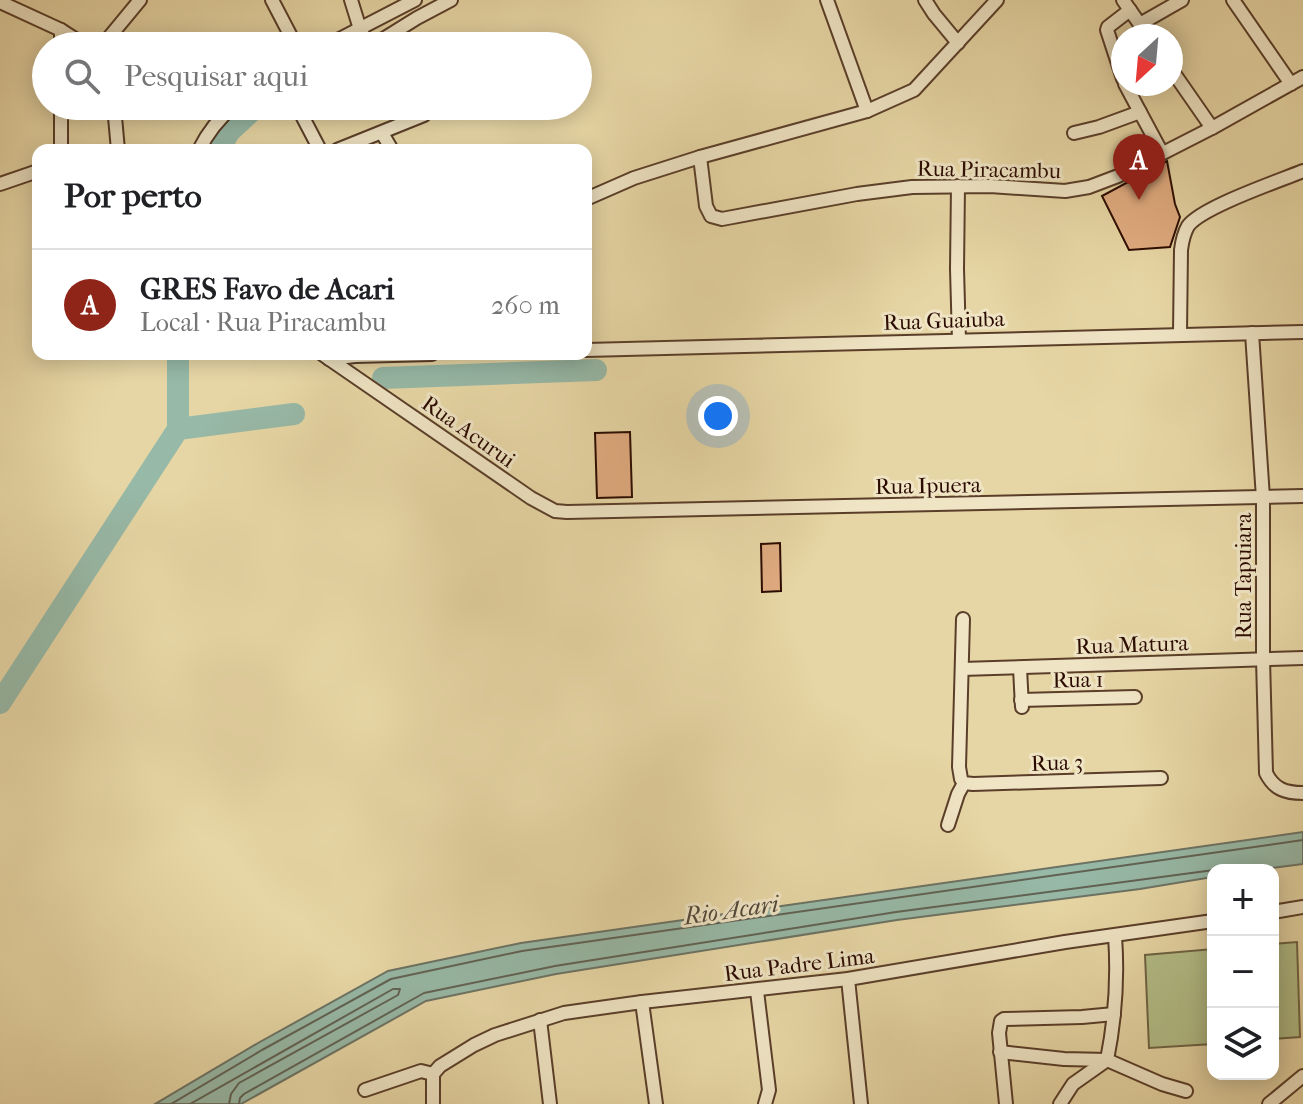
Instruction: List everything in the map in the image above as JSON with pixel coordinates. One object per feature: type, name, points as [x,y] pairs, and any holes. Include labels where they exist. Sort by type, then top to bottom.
[{"type":"street","points":[[114,32],[140,0]]},
{"type":"street","points":[[272,0],[289,32]]},
{"type":"street","points":[[351,0],[362,32]]},
{"type":"street","points":[[354,32],[415,0]]},
{"type":"street","points":[[400,32],[417,18],[451,0]]},
{"type":"street","points":[[827,0],[867,111]]},
{"type":"street","points":[[925,0],[958,43]]},
{"type":"street","points":[[592,196],[634,178],[700,157],[867,111],[914,90],[997,0]]},
{"type":"street","points":[[1111,42],[1108,27],[1127,5],[1140,24],[1182,0]]},
{"type":"street","points":[[1233,0],[1297,81]]},
{"type":"street","points":[[0,2],[19,5],[64,32]]},
{"type":"street","name":"Rua Piracambu","points":[[700,157],[706,206],[711,216],[722,219],[912,187],[990,186],[1065,191],[1089,187],[1118,176],[1297,81]]},
{"type":"street","points":[[1183,86],[1212,128]]},
{"type":"street","points":[[1131,96],[1162,153]]},
{"type":"street","points":[[1074,133],[1140,112]]},
{"type":"street","points":[[61,120],[61,144]]},
{"type":"street","points":[[115,120],[117,144]]},
{"type":"street","points":[[203,144],[219,120]]},
{"type":"street","points":[[304,120],[317,144]]},
{"type":"street","points":[[353,144],[412,120]]},
{"type":"street","points":[[382,133],[388,144]]},
{"type":"street","points":[[1180,333],[1181,250],[1189,226],[1198,217],[1235,199],[1303,171]]},
{"type":"street","points":[[0,184],[32,173]]},
{"type":"street","points":[[958,186],[959,340]]},
{"type":"street","name":"Rua Guaiuba","points":[[592,350],[1303,332]]},
{"type":"street","name":"Rua Tapuiara","points":[[1252,333],[1263,498],[1266,773],[1272,784],[1281,789],[1303,793]]},
{"type":"street","name":"Rua Acurui","points":[[329,360],[542,506],[555,511]]},
{"type":"street","name":"Rua Ipuera","points":[[555,511],[1303,496]]},
{"type":"street","points":[[948,825],[962,779],[959,767],[963,619]]},
{"type":"street","name":"Rua Matura","points":[[962,669],[1303,658]]},
{"type":"street","name":"Rua 1","points":[[1020,668],[1021,704],[1135,697]]},
{"type":"street","name":"Rua 3","points":[[962,779],[973,784],[1161,778]]},
{"type":"street","points":[[1279,911],[1303,907]]},
{"type":"street","name":"Rua Padre Lima","points":[[433,1074],[440,1066],[495,1035],[564,1013],[848,979],[1065,942],[1207,922]]},
{"type":"street","points":[[1060,1104],[1073,1084],[1107,1060],[1114,1014],[1115,936]]},
{"type":"street","points":[[848,979],[861,1104]]},
{"type":"street","points":[[757,991],[769,1090],[765,1104]]},
{"type":"street","points":[[642,1002],[656,1104]]},
{"type":"street","points":[[1006,1104],[1000,1052],[999,1026],[1002,1020],[1114,1014]]},
{"type":"street","points":[[540,1020],[550,1104]]},
{"type":"street","points":[[1000,1052],[1107,1060],[1186,1091]]},
{"type":"street","points":[[365,1090],[421,1071],[433,1074],[433,1104]]},
{"type":"street","points":[[1269,1104],[1303,1076]]},
{"type":"green space","points":[[1297,942],[1300,1037],[1279,1039],[1279,944]]},
{"type":"green space","points":[[1207,950],[1207,1044],[1149,1048],[1145,955]]},
{"type":"water","points":[[1303,832],[1303,864],[1279,867],[1279,864],[1207,864],[1207,878],[897,920],[556,974],[426,1001],[241,1104],[155,1104],[388,971],[521,943]]},
{"type":"building","points":[[1167,161],[1180,217],[1170,247],[1129,250],[1102,196]]},
{"type":"building","points":[[630,432],[632,497],[597,498],[595,433]]},
{"type":"building","points":[[780,543],[781,591],[762,592],[761,544]]},
{"type":"waterway","points":[[222,144],[229,132],[242,120]]},
{"type":"waterway","points":[[0,703],[178,429],[178,360]]},
{"type":"waterway","points":[[383,378],[596,370]]},
{"type":"waterway","points":[[178,429],[294,414]]},
{"type":"place","name":"GRES Favo de Acari","points":[[1139,200]]},
{"type":"water label","name":"Rio Acari","points":[[731,910]]}]
